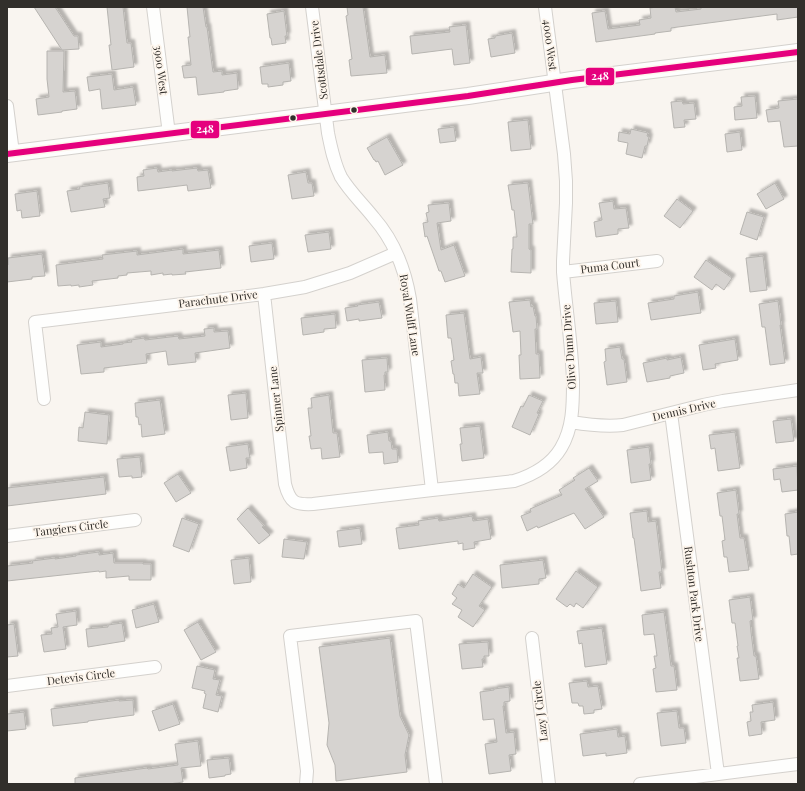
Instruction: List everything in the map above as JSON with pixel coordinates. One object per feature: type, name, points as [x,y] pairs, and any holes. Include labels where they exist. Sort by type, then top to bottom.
[{"type":"main road","points":[[10,153],[468,96],[555,82],[798,52]]},
{"type":"street","name":"3900 West","points":[[153,7],[169,134]]},
{"type":"street","name":"Scottsdale Drive","points":[[312,7],[325,114]]},
{"type":"street","name":"4000 West","points":[[545,7],[555,82]]},
{"type":"street","name":"Olive Dunn Drive","points":[[293,502],[299,504],[313,504],[514,481],[527,477],[546,465],[561,448],[571,422],[573,401],[572,356],[563,272],[566,181],[555,82]]},
{"type":"street","points":[[7,106],[10,153]]},
{"type":"street","name":"Royal Wulff Lane","points":[[325,114],[334,158],[340,175],[350,190],[386,234],[405,275],[410,299],[432,490]]},
{"type":"street","name":"Parachute Drive","points":[[44,399],[34,322],[264,294],[305,287],[350,273],[396,253]]},
{"type":"street","name":"Puma Court","points":[[563,272],[657,261]]},
{"type":"street","name":"Spinner Lane","points":[[264,294],[285,484],[289,497],[293,502]]},
{"type":"street","name":"Dennis Drive","points":[[571,422],[600,426],[623,425],[703,404],[798,390]]},
{"type":"street","name":"Rushton Park Drive","points":[[671,413],[718,774]]},
{"type":"street","name":"Tangiers Circle","points":[[7,536],[135,520]]},
{"type":"street","points":[[306,784],[307,771],[290,636],[416,621],[436,784]]},
{"type":"street","name":"Lazy J Circle","points":[[532,638],[549,784]]},
{"type":"street","name":"Detevis Circle","points":[[7,686],[155,667]]},
{"type":"street","points":[[640,784],[798,764]]},
{"type":"building","points":[[34,7],[55,7],[74,36],[78,36],[79,49],[62,50]]},
{"type":"building","points":[[107,7],[123,7],[127,43],[131,43],[134,67],[112,70]]},
{"type":"building","points":[[187,7],[203,7],[213,72],[222,71],[222,75],[237,73],[238,89],[198,95],[196,77],[184,78],[182,66],[191,65]]},
{"type":"building","points":[[347,7],[363,7],[370,57],[385,55],[387,73],[351,76],[349,60],[352,59],[346,16],[348,15]]},
{"type":"building","points":[[675,7],[676,12],[701,9],[701,7],[798,7],[798,17],[777,20],[777,14],[671,28],[671,31],[655,34],[596,42],[592,13],[605,11],[608,29],[640,25],[639,20],[651,18],[650,8]]},
{"type":"building","points":[[284,11],[287,36],[285,36],[286,43],[272,45],[267,14]]},
{"type":"building","points":[[466,25],[470,63],[454,65],[452,49],[412,54],[410,36],[450,32],[449,27]]},
{"type":"building","points":[[512,33],[515,53],[491,57],[488,39],[495,38],[495,36]]},
{"type":"building","points":[[47,51],[64,51],[63,92],[75,91],[77,109],[38,115],[36,99],[49,97],[47,79]]},
{"type":"building","points":[[289,63],[291,81],[283,82],[283,85],[268,87],[268,84],[262,84],[260,67]]},
{"type":"building","points":[[112,74],[114,90],[133,87],[136,105],[102,109],[100,89],[89,91],[87,77]]},
{"type":"building","points":[[755,96],[757,118],[735,120],[734,107],[742,106],[741,97]]},
{"type":"building","points":[[798,99],[798,146],[784,147],[780,121],[768,122],[766,110],[779,108],[778,101]]},
{"type":"building","points":[[682,101],[683,104],[694,103],[696,119],[684,120],[685,127],[674,128],[671,102]]},
{"type":"building","points":[[528,120],[531,149],[511,151],[508,122]]},
{"type":"building","points":[[454,127],[456,141],[440,143],[438,129]]},
{"type":"building","points":[[631,129],[648,133],[647,136],[649,137],[647,146],[645,146],[642,158],[626,154],[628,143],[618,141],[619,132],[630,134]]},
{"type":"building","points":[[740,132],[742,150],[727,152],[725,134]]},
{"type":"building","points":[[387,137],[403,165],[385,175],[378,161],[376,162],[374,160],[367,148]]},
{"type":"building","points":[[157,168],[158,172],[197,168],[198,171],[208,170],[211,188],[188,191],[187,185],[138,191],[137,177],[144,176],[143,170]]},
{"type":"building","points":[[306,172],[308,183],[312,183],[314,196],[292,199],[288,175]]},
{"type":"building","points":[[108,183],[110,198],[103,199],[105,207],[71,212],[67,191],[80,189],[79,187]]},
{"type":"building","points":[[528,183],[533,224],[529,224],[531,273],[511,272],[513,237],[517,237],[514,210],[512,210],[508,185]]},
{"type":"building","points":[[775,183],[784,199],[766,209],[757,194]]},
{"type":"building","points":[[37,191],[40,216],[22,218],[21,210],[17,211],[15,194]]},
{"type":"building","points":[[677,199],[693,211],[680,228],[664,216]]},
{"type":"building","points":[[613,201],[614,209],[626,208],[629,228],[618,229],[618,234],[596,237],[594,222],[602,220],[599,203]]},
{"type":"building","points":[[449,203],[451,221],[437,223],[441,250],[454,245],[465,276],[445,282],[441,271],[439,271],[427,236],[425,237],[423,223],[428,222],[426,213],[429,212],[428,205]]},
{"type":"building","points":[[747,212],[764,217],[757,240],[740,234]]},
{"type":"building","points":[[329,232],[331,249],[308,252],[305,235]]},
{"type":"building","points":[[272,243],[274,259],[251,262],[249,246]]},
{"type":"building","points":[[183,249],[183,254],[219,250],[221,268],[172,275],[163,275],[163,273],[151,275],[151,271],[127,273],[127,275],[118,276],[118,278],[92,281],[93,285],[79,287],[79,285],[58,286],[56,265],[103,259],[102,255],[137,251],[137,255]]},
{"type":"building","points":[[42,254],[45,276],[7,282],[8,258]]},
{"type":"building","points":[[763,256],[767,290],[750,292],[746,258]]},
{"type":"building","points":[[706,260],[732,278],[724,290],[716,284],[712,290],[694,277]]},
{"type":"building","points":[[698,292],[701,313],[651,320],[648,303],[674,299],[674,296]]},
{"type":"building","points":[[530,300],[531,307],[533,306],[536,316],[536,354],[539,354],[540,378],[520,379],[520,331],[513,332],[509,302]]},
{"type":"building","points":[[616,301],[618,322],[596,324],[594,303]]},
{"type":"building","points":[[778,301],[785,363],[770,365],[765,327],[762,327],[759,304]]},
{"type":"building","points":[[379,302],[382,318],[347,321],[345,308]]},
{"type":"building","points":[[464,313],[470,359],[481,357],[483,373],[477,373],[480,394],[459,396],[458,383],[455,383],[453,374],[451,361],[454,360],[451,338],[448,338],[446,315]]},
{"type":"building","points":[[335,314],[336,328],[324,329],[324,332],[303,335],[301,318]]},
{"type":"building","points":[[214,328],[214,332],[228,331],[230,348],[195,353],[196,362],[168,365],[166,351],[146,354],[147,363],[104,368],[104,372],[81,374],[77,345],[101,342],[101,347],[123,344],[132,342],[131,340],[144,338],[145,340],[178,336],[179,339],[205,336],[204,329]]},
{"type":"building","points":[[735,339],[738,360],[715,364],[716,368],[703,370],[699,345]]},
{"type":"building","points":[[620,347],[622,359],[624,359],[627,382],[607,385],[604,362],[606,361],[605,349]]},
{"type":"building","points":[[681,357],[684,373],[670,376],[670,378],[647,382],[643,363]]},
{"type":"building","points":[[387,358],[388,372],[385,372],[384,375],[385,390],[365,392],[362,360]]},
{"type":"building","points":[[246,393],[248,418],[231,420],[228,395]]},
{"type":"building","points":[[329,395],[333,433],[337,433],[340,457],[322,459],[321,448],[311,449],[308,408],[312,408],[311,398]]},
{"type":"building","points":[[529,395],[543,401],[537,413],[539,414],[530,435],[512,427],[521,406],[523,407]]},
{"type":"building","points":[[160,400],[165,434],[142,437],[141,424],[139,425],[138,417],[136,417],[135,403]]},
{"type":"building","points":[[85,412],[109,415],[107,444],[78,441],[79,427],[83,428]]},
{"type":"building","points":[[791,419],[794,441],[776,443],[773,421]]},
{"type":"building","points":[[480,426],[484,458],[462,461],[460,428]]},
{"type":"building","points":[[388,432],[392,449],[397,449],[398,462],[384,464],[383,452],[369,453],[367,435]]},
{"type":"building","points":[[735,432],[740,468],[718,471],[715,448],[711,449],[709,435]]},
{"type":"building","points":[[248,444],[250,458],[246,458],[247,468],[230,471],[226,447]]},
{"type":"building","points":[[649,447],[651,480],[631,483],[627,450]]},
{"type":"building","points":[[140,457],[142,477],[119,477],[117,459]]},
{"type":"building","points":[[797,466],[798,490],[782,492],[780,479],[774,480],[773,469]]},
{"type":"building","points":[[589,468],[598,481],[585,489],[604,517],[585,529],[574,513],[527,531],[521,516],[531,512],[530,509],[562,495],[559,490],[575,480],[573,478]]},
{"type":"building","points":[[178,474],[191,493],[176,502],[164,483]]},
{"type":"building","points":[[104,477],[106,494],[7,506],[7,488]]},
{"type":"building","points":[[736,490],[740,538],[744,538],[749,570],[729,572],[727,557],[724,557],[722,541],[725,540],[717,493]]},
{"type":"building","points":[[248,508],[270,535],[259,544],[237,519]]},
{"type":"building","points":[[647,511],[648,522],[656,521],[662,572],[659,572],[661,588],[641,591],[630,513]]},
{"type":"building","points":[[798,512],[798,554],[791,555],[789,536],[787,536],[785,514]]},
{"type":"building","points":[[472,516],[473,521],[488,519],[491,539],[474,542],[475,548],[463,550],[463,543],[458,544],[458,541],[399,549],[396,528],[419,525],[418,521],[438,518],[439,521]]},
{"type":"building","points":[[182,518],[199,524],[189,552],[173,546]]},
{"type":"building","points":[[360,528],[362,544],[339,547],[337,531]]},
{"type":"building","points":[[284,539],[307,542],[304,559],[282,557]]},
{"type":"building","points":[[99,552],[99,555],[113,553],[114,563],[151,564],[151,580],[129,580],[129,576],[106,578],[106,571],[99,571],[7,581],[7,566]]},
{"type":"building","points":[[249,558],[251,582],[234,584],[231,560]]},
{"type":"building","points":[[543,560],[546,578],[539,579],[539,584],[502,588],[500,565]]},
{"type":"building","points":[[576,571],[598,587],[583,608],[576,603],[574,607],[570,604],[567,607],[556,599]]},
{"type":"building","points":[[473,574],[492,587],[479,606],[485,610],[473,627],[458,617],[462,610],[452,604],[457,598],[452,594],[458,584],[464,588]]},
{"type":"building","points":[[750,597],[753,620],[750,621],[751,632],[759,679],[740,681],[735,623],[732,623],[729,600]]},
{"type":"building","points":[[154,604],[159,622],[136,628],[132,610]]},
{"type":"building","points":[[76,611],[77,625],[63,627],[66,649],[44,652],[41,635],[52,634],[51,628],[58,627],[56,614]]},
{"type":"building","points":[[664,612],[671,666],[674,666],[677,690],[656,692],[653,669],[656,668],[654,656],[657,656],[654,634],[644,635],[642,615]]},
{"type":"building","points":[[198,622],[216,652],[201,660],[184,630]]},
{"type":"building","points":[[122,623],[125,641],[88,647],[86,629],[108,627],[108,625]]},
{"type":"building","points":[[14,624],[18,656],[7,657],[7,625]]},
{"type":"building","points":[[602,628],[607,664],[585,667],[582,643],[579,644],[577,631]]},
{"type":"building","points":[[390,638],[400,716],[409,735],[405,755],[407,772],[336,781],[335,765],[327,745],[329,723],[319,647]]},
{"type":"building","points":[[488,642],[489,656],[484,656],[484,659],[482,659],[483,667],[462,669],[459,644]]},
{"type":"building","points":[[197,666],[215,670],[213,679],[220,680],[216,695],[222,696],[218,712],[203,708],[206,694],[204,693],[205,691],[192,688]]},
{"type":"building","points":[[587,681],[588,687],[598,686],[602,709],[594,710],[594,713],[584,714],[583,706],[579,706],[578,703],[572,703],[569,683]]},
{"type":"building","points":[[509,687],[510,701],[504,702],[503,706],[506,733],[514,732],[516,754],[509,755],[511,771],[489,774],[485,744],[497,742],[494,719],[483,720],[480,692]]},
{"type":"building","points":[[119,700],[133,700],[134,715],[53,726],[51,709]]},
{"type":"building","points":[[773,702],[775,720],[761,722],[762,734],[749,736],[747,722],[751,721],[750,712],[753,712],[752,705]]},
{"type":"building","points":[[173,704],[180,724],[159,731],[152,711]]},
{"type":"building","points":[[677,711],[679,728],[684,728],[686,743],[661,746],[657,713]]},
{"type":"building","points":[[24,712],[26,729],[7,731],[7,714]]},
{"type":"building","points":[[617,729],[618,737],[625,736],[627,753],[606,756],[606,753],[583,756],[580,734]]},
{"type":"building","points":[[198,741],[201,766],[181,768],[183,782],[169,784],[75,784],[75,778],[178,765],[175,744]]},
{"type":"building","points":[[229,758],[231,774],[209,778],[207,760]]},
{"type":"transit line","name":"248","points":[[7,154],[468,96],[572,80],[798,52]]}]
